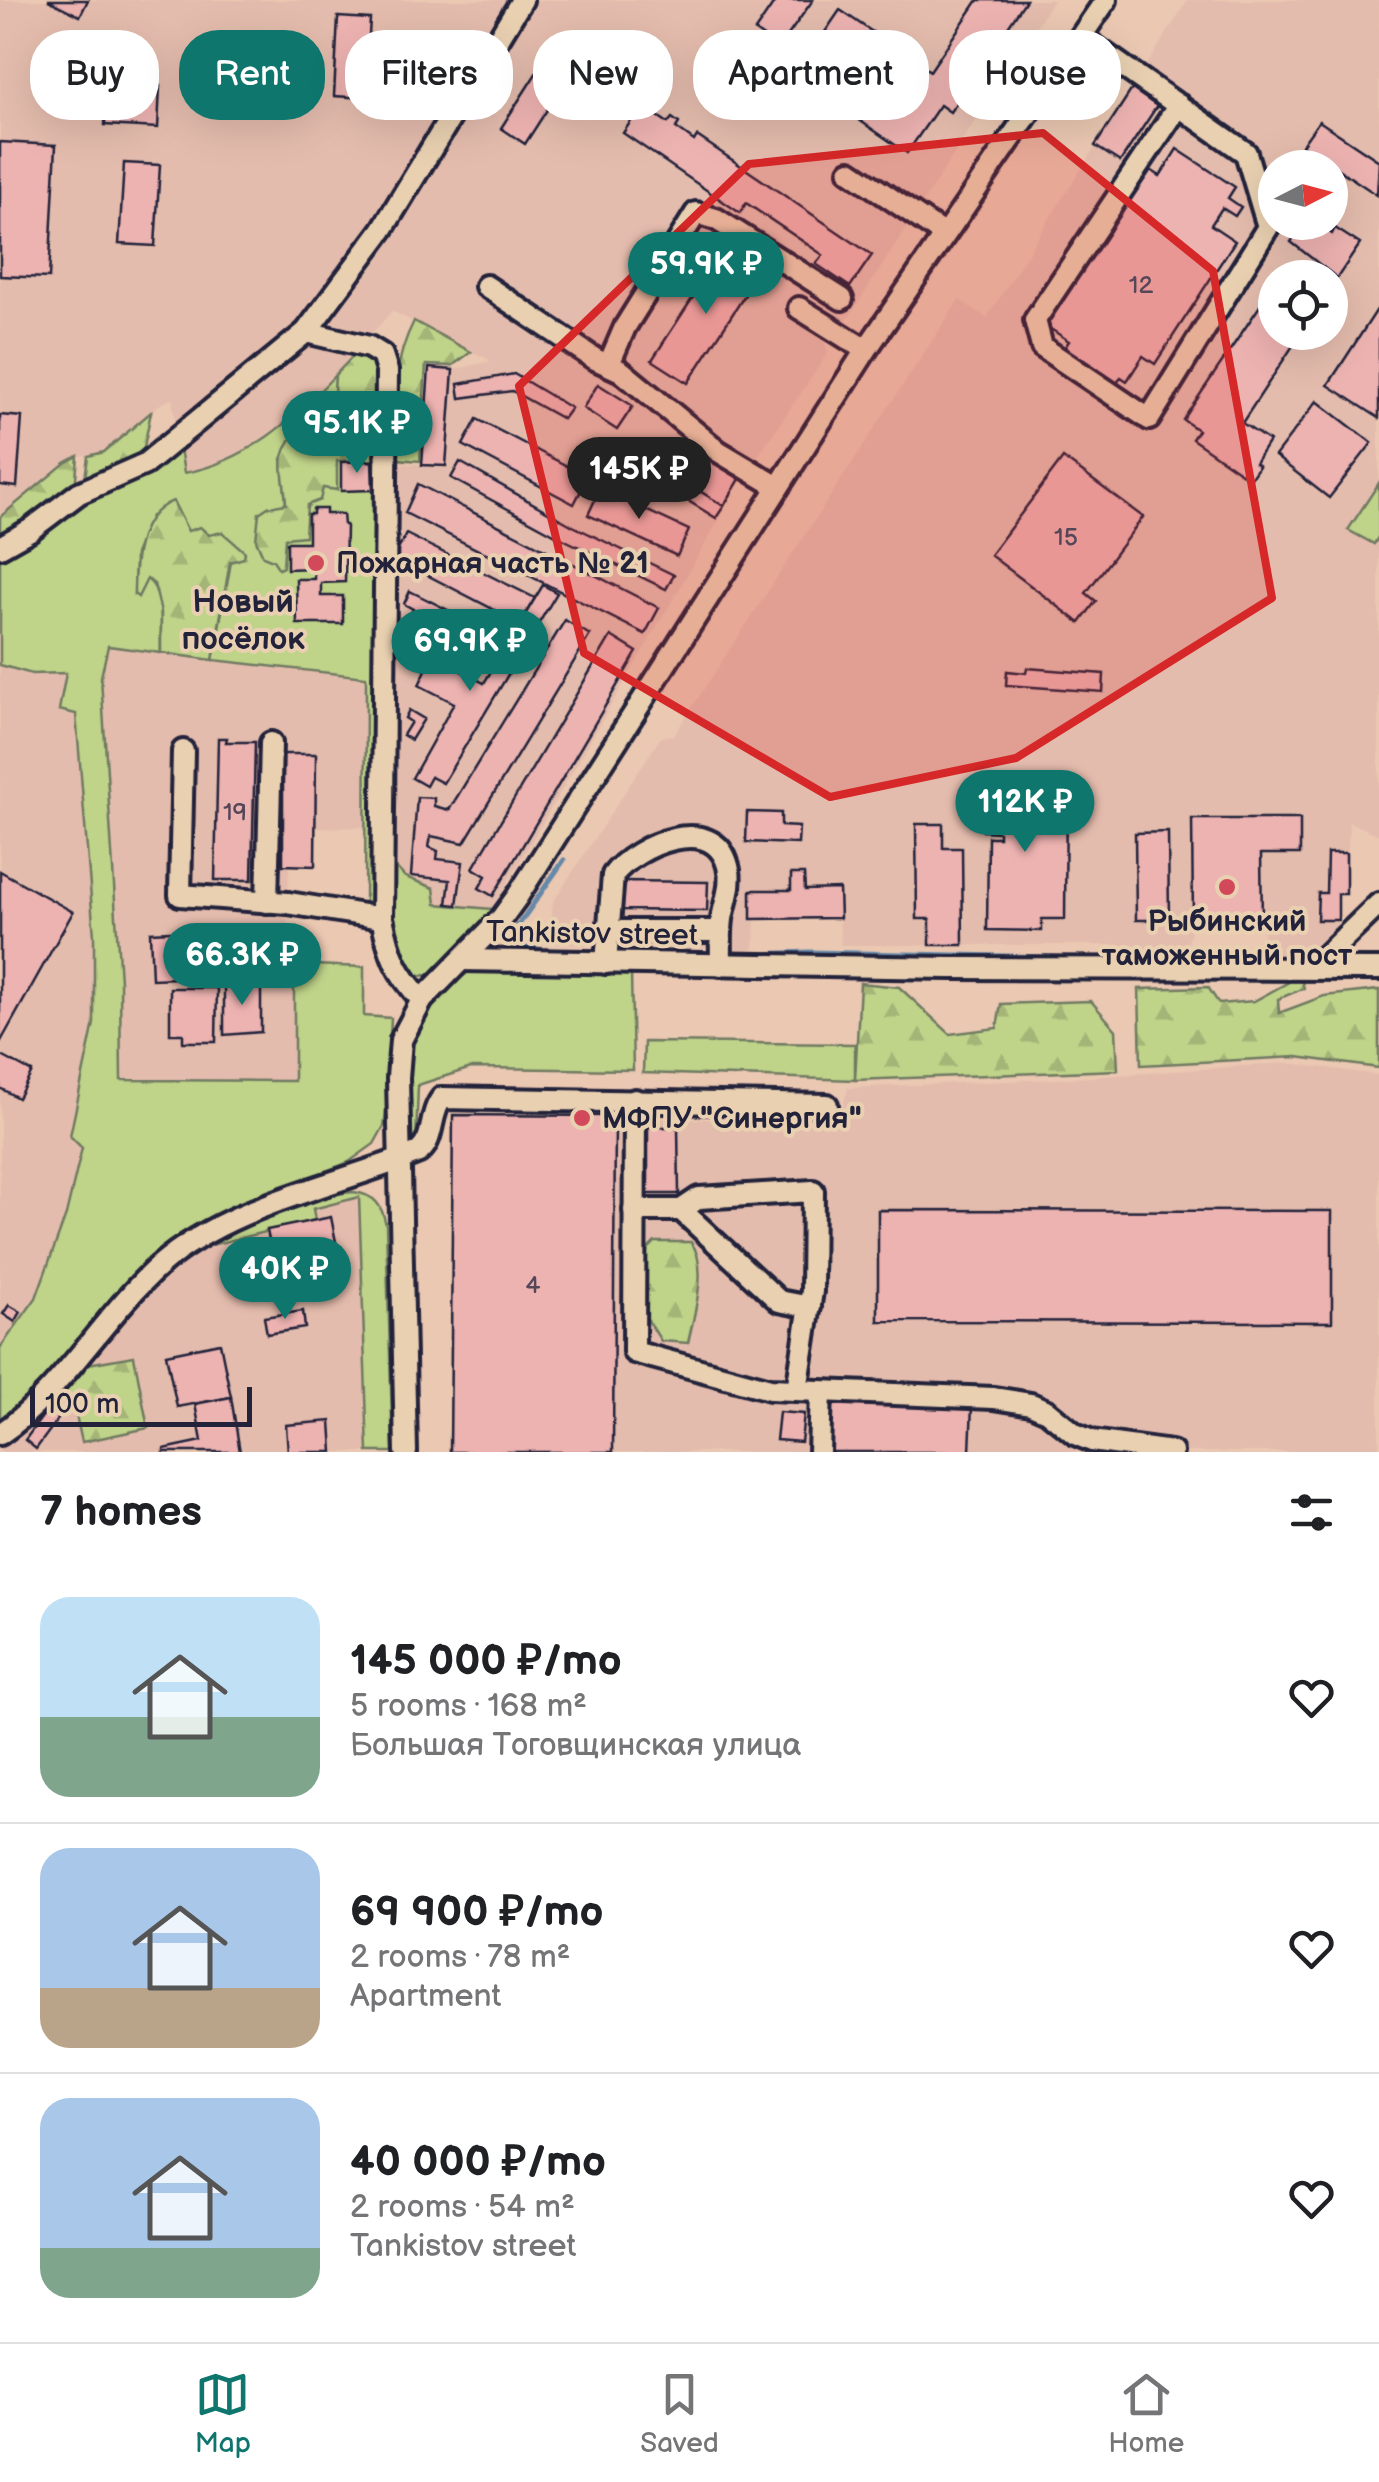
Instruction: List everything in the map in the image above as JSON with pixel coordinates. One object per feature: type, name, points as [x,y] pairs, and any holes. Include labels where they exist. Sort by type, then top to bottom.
[{"type":"street","points":[[0,547],[80,494],[144,464],[306,332],[382,230],[522,0]]},
{"type":"street","points":[[1086,30],[1106,0]]},
{"type":"street","points":[[1121,65],[1179,105],[1246,152],[1268,227],[1149,419],[1042,347],[1035,320],[1179,105]]},
{"type":"street","points":[[464,960],[516,897],[866,350],[1023,120]]},
{"type":"street","points":[[850,171],[943,234]]},
{"type":"street","points":[[610,364],[624,327],[696,213],[716,219],[842,299]]},
{"type":"street","points":[[486,286],[644,387],[718,450],[778,487]]},
{"type":"street","points":[[798,308],[866,350]]},
{"type":"street","points":[[306,332],[369,347],[382,355],[387,370],[382,918],[390,958],[422,1000]]},
{"type":"street","points":[[267,902],[270,743]]},
{"type":"street","points":[[183,751],[180,894],[382,918]]},
{"type":"street","points":[[606,963],[611,882],[616,870],[649,846],[686,837],[713,845],[728,862],[730,886],[721,932],[721,965]]},
{"type":"street","points":[[1314,967],[1379,904]]},
{"type":"street","points":[[608,930],[721,932]]},
{"type":"street","name":"Tankistov street","points":[[406,1452],[398,1057],[407,1023],[422,1000],[464,960],[1379,969]]},
{"type":"street","points":[[0,1434],[25,1414],[138,1286],[174,1253],[232,1221],[400,1160],[425,1147],[438,1101],[444,1097],[827,1105]]},
{"type":"street","points":[[635,1100],[634,1352],[770,1389],[994,1398],[1032,1404],[1047,1411],[1074,1434],[1092,1441],[1172,1452]]},
{"type":"street","points":[[634,1210],[681,1210],[699,1198],[813,1192],[810,1307],[797,1390]]},
{"type":"street","points":[[681,1210],[778,1300],[810,1307]]},
{"type":"street","points":[[818,1452],[821,1392]]},
{"type":"highlighted area","points":[[1043,133],[1213,271],[1272,598],[1016,758],[830,797],[584,653],[519,386],[749,164]]},
{"type":"shaded area","points":[[0,0],[1053,0],[1034,30],[949,30],[949,120],[976,120],[845,323],[838,318],[823,339],[828,353],[724,505],[726,508],[492,909],[435,904],[434,888],[405,877],[391,862],[395,465],[422,464],[429,368],[453,370],[491,361],[392,311],[309,403],[254,447],[213,468],[184,474],[172,398],[104,452],[74,457],[0,517]]},
{"type":"shaded area","points":[[1188,0],[1379,0],[1379,483],[1348,530],[1374,544],[1379,536],[1379,835],[1349,822],[1346,894],[1338,895],[1338,920],[1330,945],[1310,955],[1267,955],[1261,921],[1193,921],[1185,956],[1124,956],[1123,945],[841,945],[839,918],[755,919],[754,949],[750,950],[549,944],[553,902],[661,737],[674,735],[959,300],[987,318],[1112,120],[1121,120],[1121,106]]},
{"type":"shaded area","points":[[108,646],[367,677],[368,827],[316,828],[315,866],[289,866],[286,975],[294,976],[295,1081],[121,1080],[120,981],[101,702],[101,677]]},
{"type":"shaded area","points":[[0,665],[32,674],[66,673],[59,710],[76,714],[94,936],[94,1023],[70,1136],[83,1148],[66,1215],[36,1298],[0,1348]]},
{"type":"shaded area","points":[[1287,1063],[1379,1075],[1379,1452],[450,1452],[453,1115],[839,1121],[848,1088]]},
{"type":"shaded area","points":[[359,1197],[368,1452],[240,1452],[230,1397],[195,1404],[202,1441],[164,1448],[164,1452],[0,1452],[0,1444],[154,1281],[206,1243],[314,1221],[312,1209]]},
{"type":"green space","points":[[414,321],[471,352],[452,366],[426,365],[420,461],[398,459],[395,453],[398,370]]},
{"type":"green space","points":[[357,352],[378,362],[381,460],[337,461],[337,490],[323,488],[320,500],[307,505],[305,536],[285,538],[283,567],[279,569],[273,560],[263,556],[256,540],[259,513],[286,504],[282,467],[286,447],[304,423],[334,395],[335,375]]},
{"type":"green space","points":[[335,375],[334,395],[306,418],[282,459],[286,505],[269,507],[285,537],[337,460],[381,460],[377,903],[365,911],[366,677],[213,660],[231,562],[235,559],[209,535],[188,532],[179,518],[151,516],[135,554],[134,594],[147,579],[157,594],[161,653],[108,646],[101,677],[120,981],[121,1080],[294,1081],[294,977],[286,976],[286,964],[364,967],[364,1016],[391,1018],[384,1126],[374,1144],[349,1162],[235,1208],[187,1232],[161,1252],[29,1400],[0,1425],[0,1348],[36,1298],[66,1215],[82,1148],[70,1136],[94,1023],[94,936],[76,714],[59,710],[66,673],[32,674],[0,665],[0,553],[179,442],[184,473],[248,449],[285,423]]},
{"type":"green space","points":[[151,412],[141,462],[84,486],[88,456],[104,452]]},
{"type":"green space","points":[[78,456],[75,490],[0,541],[0,517]]},
{"type":"green space","points":[[1379,483],[1379,536],[1374,544],[1348,530]]},
{"type":"green space","points":[[173,501],[188,531],[200,527],[209,535],[222,532],[245,552],[244,558],[230,562],[213,660],[161,653],[161,612],[154,584],[147,579],[138,597],[134,594],[137,554],[145,528],[161,508]]},
{"type":"green space","points":[[391,862],[405,877],[434,888],[436,904],[492,909],[498,914],[449,964],[425,975],[412,976],[402,965],[392,938]]},
{"type":"green space","points":[[493,967],[516,972],[631,973],[633,1070],[471,1068],[418,1085],[416,1142],[409,1143],[409,1041],[437,997],[471,970]]},
{"type":"green space","points":[[1300,976],[1304,988],[1278,999],[1279,1013],[1324,996],[1379,990],[1379,1068],[1297,1057],[1141,1065],[1139,989],[1208,987],[1219,1004],[1254,1001]]},
{"type":"green space","points":[[860,983],[899,987],[950,1034],[997,1028],[1001,1004],[1091,1001],[1116,1030],[1118,1070],[855,1080]]},
{"type":"green space","points":[[644,1042],[855,1044],[855,1080],[643,1073]]},
{"type":"green space","points":[[354,1192],[376,1202],[386,1225],[393,1452],[368,1452],[359,1197],[313,1209],[315,1220],[207,1246],[206,1243],[297,1204]]},
{"type":"green space","points":[[655,1242],[691,1242],[696,1252],[700,1277],[688,1343],[661,1341],[642,1311],[643,1254]]},
{"type":"green space","points":[[134,1356],[148,1428],[82,1442],[73,1402],[62,1393],[88,1364]]},
{"type":"building","points":[[48,0],[88,0],[80,16]]},
{"type":"building","points":[[776,0],[813,0],[792,30],[756,30]]},
{"type":"building","points":[[978,0],[1026,0],[1006,30],[958,30]]},
{"type":"building","points":[[840,10],[870,30],[826,30]]},
{"type":"building","points":[[338,17],[370,19],[369,30],[345,30],[345,97],[334,96]]},
{"type":"building","points":[[949,43],[949,111],[940,105],[907,153],[859,120],[929,120],[930,71]]},
{"type":"building","points":[[533,78],[533,120],[540,120],[525,144],[501,128],[506,120],[513,120],[513,109]]},
{"type":"building","points":[[1132,89],[1157,106],[1120,162],[1095,146],[1112,120],[1121,120],[1121,106]]},
{"type":"building","points":[[673,119],[679,123],[676,128],[694,141],[697,136],[872,255],[850,287],[816,264],[823,255],[746,203],[740,213],[623,133],[632,120],[668,123]]},
{"type":"building","points":[[105,120],[158,120],[158,128],[105,125]]},
{"type":"building","points":[[1319,121],[1379,161],[1377,195],[1348,176],[1348,150],[1310,150],[1302,145]]},
{"type":"building","points":[[0,142],[56,145],[49,278],[0,276]]},
{"type":"building","points":[[1177,149],[1235,187],[1228,198],[1241,207],[1235,216],[1222,208],[1211,225],[1235,241],[1155,364],[1143,356],[1127,381],[1121,377],[1116,385],[1063,350],[1069,341],[1046,326],[1149,169],[1160,176]]},
{"type":"building","points":[[124,163],[160,165],[155,246],[119,244]]},
{"type":"building","points":[[1348,236],[1360,244],[1348,262],[1314,260],[1291,242],[1348,240]]},
{"type":"building","points":[[724,250],[759,273],[688,383],[652,360]]},
{"type":"building","points":[[1258,309],[1258,350],[1290,350],[1242,423],[1269,441],[1250,479],[1192,439],[1198,430],[1183,420]]},
{"type":"building","points":[[1379,309],[1379,418],[1328,385]]},
{"type":"building","points":[[429,368],[453,370],[446,466],[422,465]]},
{"type":"building","points":[[514,374],[571,408],[563,419],[512,391],[460,398],[458,384]]},
{"type":"building","points":[[598,384],[633,406],[617,430],[583,408]]},
{"type":"building","points":[[1317,401],[1372,443],[1329,498],[1275,456]]},
{"type":"building","points":[[0,415],[22,417],[17,487],[0,485]]},
{"type":"building","points":[[477,419],[588,477],[574,504],[463,445]]},
{"type":"building","points":[[628,446],[724,506],[716,518],[620,459]]},
{"type":"building","points":[[703,456],[714,463],[717,458],[743,474],[724,506],[687,483]]},
{"type":"building","points":[[1063,458],[1143,517],[1086,593],[1096,601],[1080,623],[990,555]]},
{"type":"building","points":[[372,461],[373,490],[341,491],[341,462]]},
{"type":"building","points":[[460,462],[573,526],[674,575],[666,589],[451,478]]},
{"type":"building","points":[[418,484],[659,608],[645,634],[405,513]]},
{"type":"building","points":[[600,489],[689,530],[677,556],[588,515]]},
{"type":"building","name":"Пожарная часть № 21","points":[[313,509],[343,514],[346,525],[345,582],[321,583],[321,596],[343,596],[343,624],[297,624],[296,579],[314,579],[314,568],[287,569],[287,542],[308,542],[308,514],[313,514]]},
{"type":"building","points":[[406,534],[535,598],[520,623],[394,558]]},
{"type":"building","points":[[543,585],[557,593],[443,783],[431,777],[426,786],[412,778],[454,703],[419,685],[426,670],[412,661],[418,648],[484,683]]},
{"type":"building","points":[[410,591],[510,641],[494,667],[406,624],[413,609],[404,604]]},
{"type":"building","points":[[565,620],[590,635],[464,843],[431,836],[429,847],[438,851],[437,859],[463,862],[457,905],[447,904],[450,880],[411,876],[417,797],[434,798],[434,806],[449,810]]},
{"type":"building","points":[[611,636],[637,652],[493,896],[479,888],[486,876],[473,868]]},
{"type":"building","points":[[1027,668],[1104,674],[1103,692],[1006,685],[1007,671],[1026,673]]},
{"type":"building","points":[[409,710],[424,719],[411,740],[403,735],[411,722],[405,718]]},
{"type":"building","points":[[218,738],[227,738],[226,742],[255,742],[252,880],[215,880]]},
{"type":"building","points":[[283,754],[316,754],[315,866],[283,865]]},
{"type":"building","points":[[983,783],[1066,785],[1065,919],[1042,919],[1042,931],[987,930],[988,837],[999,837],[999,832],[983,831]]},
{"type":"building","points":[[747,812],[781,813],[781,826],[799,827],[798,844],[746,842]]},
{"type":"building","name":"Рыбинский таможенный пост","points":[[1192,819],[1300,819],[1300,854],[1261,854],[1262,921],[1193,921]]},
{"type":"building","points":[[916,824],[943,824],[943,848],[962,848],[963,945],[930,945],[930,919],[917,919]]},
{"type":"building","points":[[1168,832],[1169,920],[1136,920],[1135,833]]},
{"type":"building","points":[[1327,853],[1346,853],[1346,894],[1338,894],[1338,920],[1317,920],[1318,893],[1326,893]]},
{"type":"building","points":[[0,871],[73,912],[0,1043]]},
{"type":"building","points":[[791,874],[804,874],[805,890],[839,889],[840,918],[751,919],[751,890],[791,890]]},
{"type":"building","points":[[622,881],[708,882],[707,911],[622,910]]},
{"type":"building","points":[[192,930],[193,951],[205,950],[206,977],[152,979],[150,932]]},
{"type":"building","points":[[224,983],[261,983],[261,1032],[224,1035]]},
{"type":"building","points":[[170,988],[217,988],[216,1042],[183,1042],[183,1034],[170,1034]]},
{"type":"building","points":[[0,1055],[32,1072],[18,1098],[0,1088]]},
{"type":"building","points":[[453,1115],[615,1116],[613,1452],[450,1452]]},
{"type":"building","points":[[648,1127],[678,1127],[679,1194],[648,1194]]},
{"type":"building","points":[[878,1210],[1332,1211],[1332,1322],[878,1321]]},
{"type":"building","points":[[331,1217],[342,1272],[277,1284],[267,1230]]},
{"type":"building","points":[[9,1305],[21,1312],[15,1322],[3,1314]]},
{"type":"building","points":[[303,1311],[305,1328],[267,1334],[264,1317]]},
{"type":"building","points":[[220,1343],[231,1397],[177,1407],[166,1354]]},
{"type":"building","points":[[58,1395],[69,1404],[36,1449],[25,1440]]},
{"type":"building","points":[[231,1397],[240,1452],[164,1452],[202,1441],[195,1404]]},
{"type":"building","points":[[832,1399],[972,1405],[970,1452],[830,1452]]},
{"type":"building","points":[[779,1412],[804,1414],[801,1442],[776,1440]]},
{"type":"building","points":[[331,1421],[333,1452],[288,1452],[286,1425]]},
{"type":"waterway","points":[[564,860],[515,930],[514,938],[543,950],[599,951]]},
{"type":"waterway","points":[[610,952],[674,954]]},
{"type":"waterway","points":[[735,955],[809,952],[1096,958]]},
{"type":"place","name":"Пожарная часть № 21","points":[[316,563]]},
{"type":"place","name":"Рыбинский таможенный пост","points":[[1227,887]]},
{"type":"place","name":"МФПУ \"Синергия\"","points":[[582,1118]]},
{"type":"district","name":"Новый посёлок","points":[[243,620]]}]
